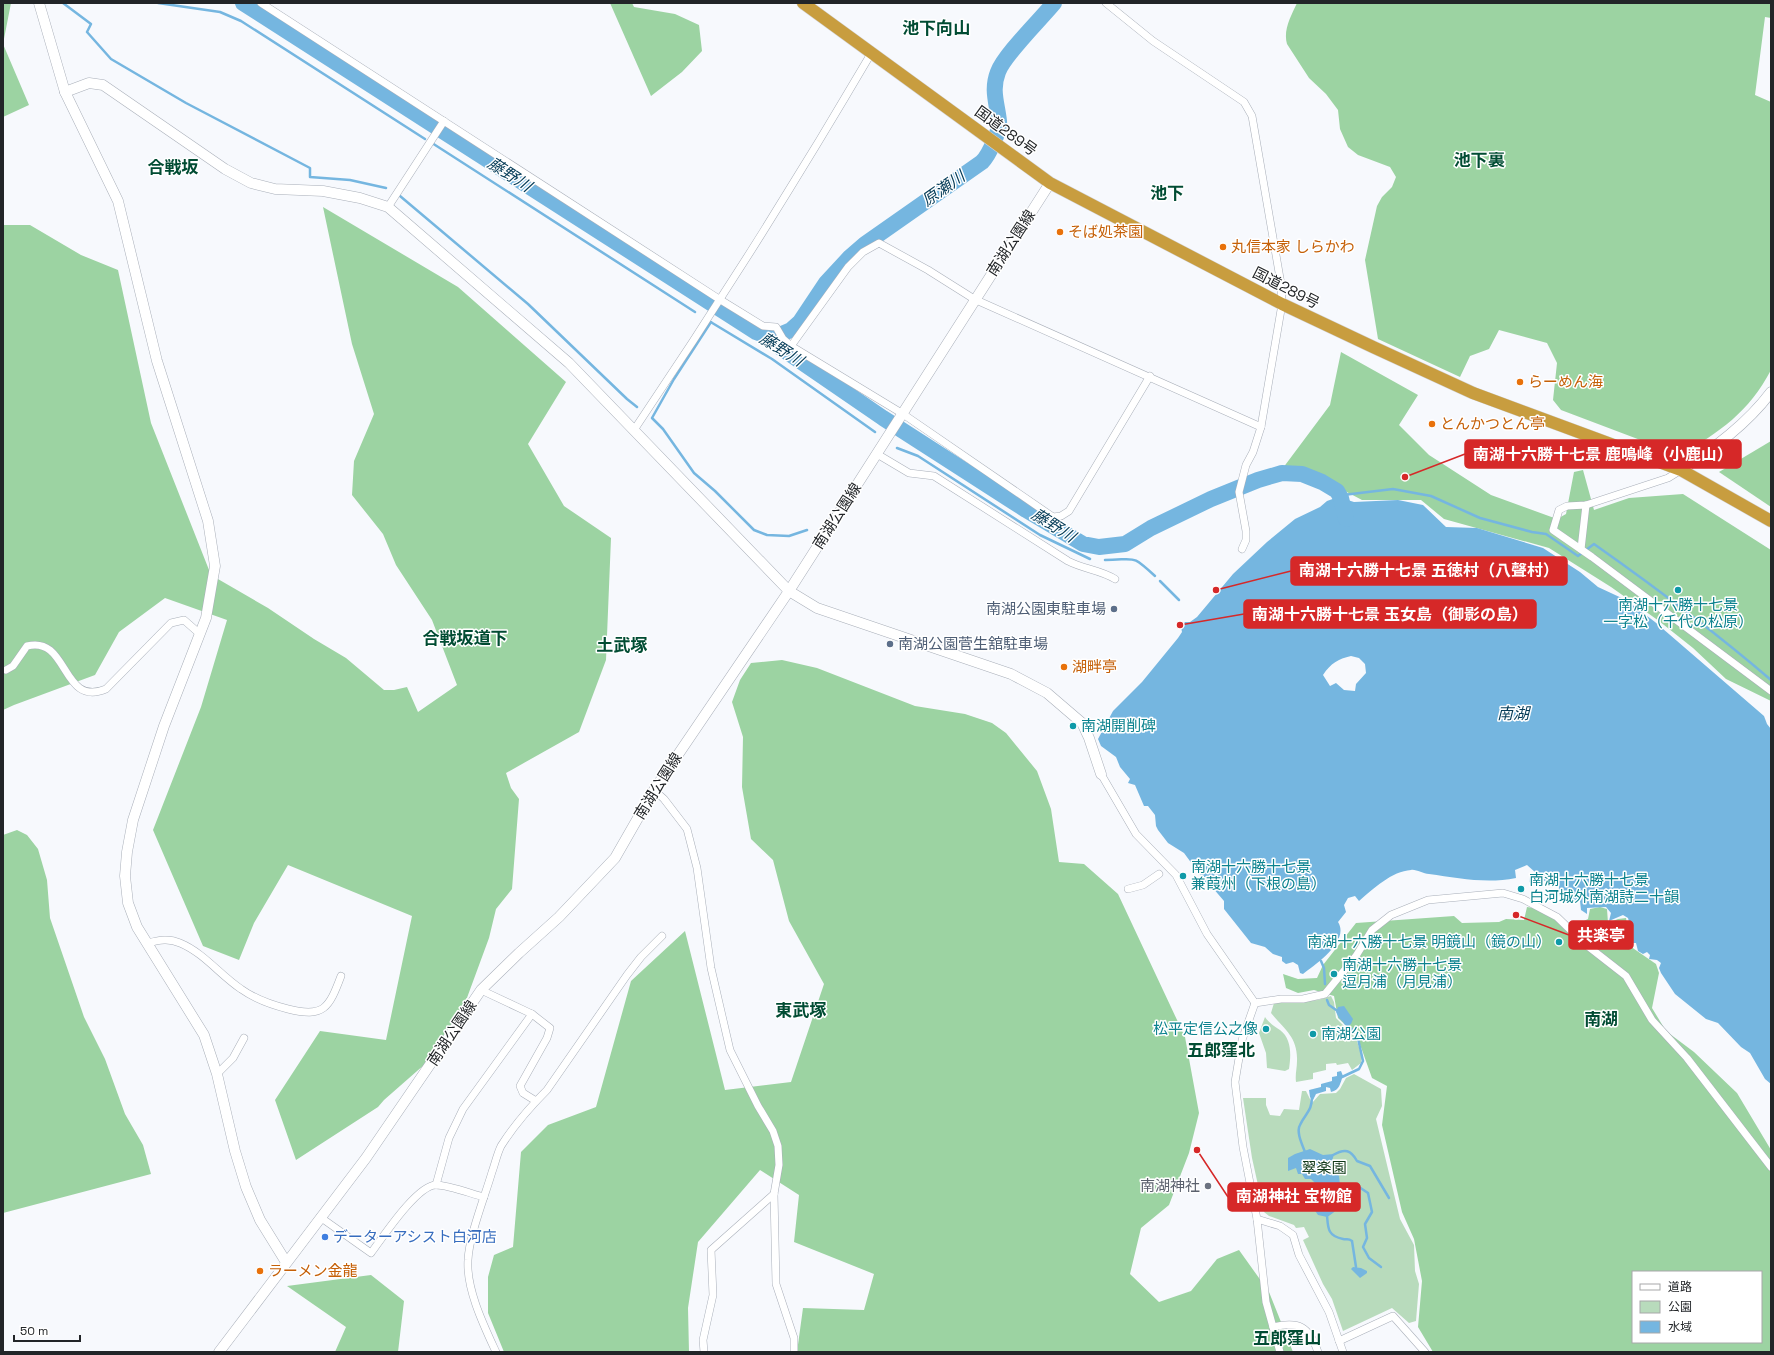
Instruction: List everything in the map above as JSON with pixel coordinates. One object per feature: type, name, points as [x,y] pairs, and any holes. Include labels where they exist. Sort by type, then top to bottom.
[{"type":"highway","name":"国道289号","points":[[803,3],[1050,183],[1282,304],[1473,393],[1681,470],[1771,521]]},
{"type":"street","points":[[39,3],[65,92],[118,201],[157,361],[208,522],[214,566],[206,618],[164,726],[134,820],[127,852],[125,887],[128,903],[137,927],[204,1035],[217,1074],[235,1151],[246,1187],[260,1220],[286,1262]]},
{"type":"street","points":[[261,3],[719,299],[763,326],[772,326],[779,329],[783,339],[791,346],[903,414],[1053,517],[1061,516],[1069,511],[1150,376]]},
{"type":"street","points":[[1106,3],[1153,41],[1244,102],[1252,116],[1281,284],[1282,304],[1260,427],[1239,492],[1246,531],[1246,540],[1242,549]]},
{"type":"street","points":[[634,430],[710,314],[826,131],[872,52]]},
{"type":"street","points":[[65,92],[89,82],[103,85],[225,169],[251,184],[275,189],[323,191],[360,198],[388,207],[569,363],[789,592],[816,608],[1011,674],[1047,693],[1082,723],[1102,774],[1136,834],[1176,875],[1207,934],[1255,1003]]},
{"type":"street","points":[[388,207],[444,121]]},
{"type":"street","name":"南湖公園線","points":[[219,1352],[366,1158],[481,990],[518,953],[559,916],[615,858],[654,790],[789,592],[903,414],[974,299],[1050,183]]},
{"type":"street","points":[[791,346],[848,267],[863,252],[880,243],[928,270],[974,299],[1150,376],[1260,427]]},
{"type":"street","points":[[1771,392],[1758,409],[1744,422],[1681,470],[1668,478],[1599,499],[1586,505],[1567,506],[1559,510],[1553,530],[1581,548],[1771,690]]},
{"type":"street","points":[[877,454],[909,473],[934,476],[1068,561],[1078,566],[1106,573],[1115,579]]},
{"type":"street","points":[[1581,548],[1586,505]]},
{"type":"street","points":[[6,670],[13,666],[27,646],[39,645],[47,647],[59,660],[76,686],[83,692],[95,694],[106,689],[171,623],[184,620],[200,634]]},
{"type":"street","points":[[654,790],[664,799],[687,829],[697,868],[711,968],[730,1050],[758,1106],[773,1131],[778,1146],[779,1165],[774,1194],[776,1284],[794,1338],[794,1352]]},
{"type":"street","points":[[1128,889],[1143,885],[1159,874]]},
{"type":"street","points":[[1255,1003],[1281,999],[1304,999],[1325,994],[1356,956],[1372,930],[1391,915],[1428,900],[1504,893],[1523,898],[1557,917],[1584,944],[1626,976],[1652,1020],[1687,1058],[1771,1167]]},
{"type":"street","points":[[496,1352],[475,1302],[470,1282],[468,1260],[484,1197],[500,1147],[536,1101],[548,1090],[627,975],[641,957],[662,936]]},
{"type":"street","points":[[148,943],[162,939],[181,943],[195,951],[241,989],[258,999],[300,1012],[316,1012],[321,1010],[332,998],[341,976]]},
{"type":"street","points":[[481,990],[532,1014],[550,1028],[547,1038],[520,1086],[523,1093],[536,1101]]},
{"type":"street","points":[[1255,1003],[1242,1040],[1236,1082],[1243,1147],[1257,1219],[1266,1302],[1280,1352]]},
{"type":"street","points":[[436,1185],[449,1138],[463,1109],[532,1014]]},
{"type":"street","points":[[217,1074],[233,1058],[244,1038]]},
{"type":"street","points":[[320,1217],[371,1253],[416,1195],[427,1188],[436,1185],[484,1197]]},
{"type":"street","points":[[704,1352],[703,1340],[713,1295],[711,1250],[774,1194]]},
{"type":"street","points":[[1257,1219],[1280,1226],[1293,1235],[1299,1254],[1329,1312],[1343,1352]]},
{"type":"street","points":[[1339,1341],[1393,1316],[1425,1352]]},
{"type":"street","points":[[1273,1327],[1287,1324],[1299,1325],[1308,1331],[1318,1352]]},
{"type":"green space","points":[[3,3],[11,3],[3,44]]},
{"type":"green space","points":[[610,3],[632,3],[634,7],[675,14],[699,25],[702,51],[682,72],[651,96]]},
{"type":"green space","points":[[1297,3],[1771,3],[1771,18],[1765,17],[1755,95],[1771,102],[1771,370],[1753,398],[1721,429],[1680,455],[1561,410],[1553,400],[1557,363],[1547,343],[1499,330],[1489,349],[1470,356],[1460,377],[1378,339],[1365,260],[1377,206],[1382,197],[1392,187],[1396,177],[1390,167],[1358,155],[1348,147],[1340,129],[1338,110],[1326,94],[1309,78],[1287,44],[1287,28]]},
{"type":"green space","points":[[3,44],[29,105],[3,117]]},
{"type":"green space","points":[[323,207],[458,287],[566,382],[528,444],[564,506],[611,538],[606,660],[579,732],[506,773],[511,788],[519,799],[512,889],[496,909],[489,938],[457,1025],[441,1050],[378,1107],[296,1160],[275,1100],[320,1031],[386,1040],[412,916],[288,865],[254,923],[239,960],[203,946],[153,830],[201,707],[227,620],[165,598],[119,632],[95,675],[3,710],[3,225],[30,225],[81,255],[118,270],[151,423],[211,575],[268,608],[314,639],[346,658],[384,690],[394,690],[407,687],[418,712],[457,685],[432,620],[396,565],[383,534],[352,495],[354,461],[374,414],[352,344]]},
{"type":"green space","points":[[1341,352],[1418,395],[1399,425],[1429,455],[1491,495],[1557,519],[1566,514],[1574,472],[1583,470],[1594,510],[1629,498],[1683,494],[1771,550],[1771,701],[1726,679],[1693,648],[1659,621],[1611,587],[1549,548],[1444,519],[1421,500],[1362,500],[1324,480],[1280,472],[1330,405]]},
{"type":"green space","points":[[1771,441],[1771,507],[1719,472]]},
{"type":"green space","points":[[782,660],[817,668],[915,706],[965,714],[992,723],[1006,733],[1037,771],[1051,809],[1059,862],[1084,864],[1118,894],[1185,1037],[1199,1113],[1189,1153],[1169,1205],[1141,1228],[1130,1274],[1159,1302],[1191,1291],[1217,1259],[1239,1250],[1269,1292],[1293,1352],[797,1352],[803,1308],[864,1310],[874,1274],[794,1242],[799,1195],[760,1170],[698,1242],[688,1308],[689,1352],[504,1352],[488,1313],[488,1277],[494,1255],[513,1247],[521,1152],[548,1125],[596,1107],[631,981],[685,931],[725,1090],[791,1082],[824,984],[789,921],[773,860],[751,839],[742,787],[743,737],[732,702],[740,680],[751,663]]},
{"type":"green space","points":[[17,830],[27,835],[38,849],[47,880],[50,918],[84,1017],[105,1059],[125,1114],[143,1145],[151,1174],[3,1213],[3,835]]},
{"type":"green space","points":[[1527,907],[1548,914],[1565,930],[1588,919],[1590,909],[1600,907],[1607,909],[1608,923],[1626,918],[1628,931],[1624,942],[1656,964],[1659,973],[1652,1008],[1666,1031],[1694,1052],[1737,1093],[1771,1150],[1771,1352],[1433,1352],[1418,1327],[1422,1281],[1414,1239],[1402,1212],[1382,1125],[1387,1086],[1372,1078],[1357,1036],[1338,1018],[1334,996],[1314,990],[1298,993],[1286,988],[1283,974],[1298,979],[1317,978],[1323,965],[1356,923],[1454,916],[1462,923],[1499,922],[1506,919],[1524,920]]},
{"type":"green space","points":[[1331,996],[1334,1002],[1336,1018],[1356,1038],[1362,1057],[1361,1063],[1352,1070],[1348,1063],[1337,1065],[1336,1063],[1326,1064],[1326,1070],[1313,1073],[1313,1079],[1296,1082],[1297,1053],[1293,1039],[1271,1013],[1274,1003],[1318,1000]]},
{"type":"green space","points":[[1265,1017],[1284,1034],[1289,1043],[1290,1064],[1289,1069],[1285,1071],[1267,1068],[1266,1053],[1259,1033]]},
{"type":"green space","name":"翠楽園","points":[[1354,1074],[1381,1089],[1382,1106],[1376,1119],[1400,1219],[1414,1245],[1415,1271],[1419,1284],[1416,1321],[1409,1323],[1392,1308],[1343,1331],[1332,1299],[1323,1284],[1303,1240],[1309,1237],[1304,1227],[1296,1228],[1294,1225],[1269,1216],[1264,1212],[1252,1158],[1243,1098],[1266,1098],[1266,1105],[1270,1115],[1280,1116],[1284,1109],[1299,1110],[1302,1091],[1306,1091],[1312,1103],[1320,1094],[1336,1093],[1346,1078]]},
{"type":"green space","points":[[371,1275],[404,1301],[398,1352],[335,1352],[346,1327],[287,1286]]},
{"type":"water","name":"南湖","points":[[1338,497],[1354,502],[1398,500],[1423,505],[1446,527],[1477,528],[1543,548],[1580,572],[1598,587],[1626,600],[1655,622],[1764,716],[1771,729],[1771,1084],[1765,1079],[1750,1053],[1741,1047],[1718,1023],[1706,1019],[1675,994],[1661,973],[1659,968],[1661,963],[1657,960],[1649,959],[1650,955],[1647,952],[1643,954],[1638,951],[1636,943],[1628,943],[1625,941],[1630,925],[1628,918],[1623,915],[1609,921],[1611,913],[1606,907],[1587,908],[1587,914],[1581,910],[1580,901],[1568,901],[1558,895],[1559,887],[1555,882],[1538,880],[1534,884],[1529,882],[1530,876],[1536,873],[1527,865],[1515,870],[1516,878],[1505,880],[1461,879],[1427,874],[1413,870],[1404,871],[1390,877],[1359,901],[1355,896],[1348,898],[1344,905],[1346,912],[1338,922],[1340,929],[1336,944],[1323,958],[1303,974],[1300,973],[1298,965],[1293,962],[1286,964],[1282,961],[1282,957],[1273,954],[1265,947],[1251,943],[1224,909],[1224,901],[1212,887],[1209,887],[1184,853],[1168,843],[1158,830],[1155,815],[1148,806],[1144,806],[1135,785],[1128,783],[1130,779],[1120,767],[1116,757],[1101,746],[1098,739],[1113,711],[1142,682],[1178,638],[1182,632],[1181,627],[1185,622],[1190,622],[1197,617],[1233,574],[1267,542],[1295,519],[1320,507],[1327,501]],"holes":[[[1351,656],[1359,658],[1365,664],[1366,673],[1356,684],[1355,691],[1344,690],[1336,683],[1330,686],[1323,675],[1329,667],[1335,662],[1346,657]]]},
{"type":"water","points":[[1344,1006],[1353,1019],[1351,1024],[1347,1026],[1339,1018],[1336,1012],[1338,1007]]},
{"type":"water","points":[[1341,1071],[1343,1076],[1336,1090],[1331,1092],[1330,1088],[1326,1087],[1326,1091],[1316,1094],[1313,1100],[1310,1097],[1309,1090],[1321,1087],[1321,1084],[1332,1081],[1332,1077],[1337,1076],[1337,1072]]},
{"type":"water","points":[[1310,1149],[1323,1155],[1334,1154],[1331,1165],[1339,1176],[1340,1185],[1334,1191],[1337,1203],[1336,1209],[1327,1217],[1318,1215],[1311,1205],[1315,1183],[1311,1179],[1305,1179],[1302,1174],[1298,1174],[1296,1168],[1288,1171],[1288,1158]]},
{"type":"water","points":[[1353,1267],[1361,1268],[1367,1271],[1367,1273],[1360,1278],[1351,1269]]},
{"type":"waterway","points":[[63,3],[91,24],[87,32],[111,59],[186,103],[310,168],[310,177],[350,180],[386,188]]},
{"type":"waterway","points":[[158,3],[220,12],[241,21],[425,139]]},
{"type":"waterway","name":"藤野川","points":[[243,3],[756,332],[772,338],[781,348],[883,418],[1026,510],[1083,544],[1099,547],[1125,544],[1151,528],[1211,499],[1258,480],[1282,473],[1302,474],[1322,482],[1337,491],[1341,498],[1346,519]]},
{"type":"waterway","name":"原瀬川","points":[[772,338],[791,330],[800,322],[826,283],[850,257],[865,244],[982,162],[994,143],[998,131],[999,121],[995,96],[995,85],[998,72],[1007,56],[1054,3]]},
{"type":"waterway","points":[[432,143],[695,312]]},
{"type":"waterway","points":[[400,196],[528,304],[637,407]]},
{"type":"waterway","points":[[709,321],[772,359],[875,432]]},
{"type":"waterway","points":[[711,322],[674,379],[652,418],[663,429],[694,473],[715,491],[754,530],[767,535],[789,536],[807,530]]},
{"type":"waterway","points":[[897,448],[918,456],[1040,535],[1090,559]]},
{"type":"waterway","points":[[1337,491],[1343,495],[1393,489],[1431,496],[1480,518],[1532,532],[1546,534],[1578,556],[1594,544],[1684,610],[1771,680]]},
{"type":"waterway","points":[[1105,560],[1132,559],[1141,564],[1155,576]]},
{"type":"waterway","points":[[1160,581],[1179,600]]},
{"type":"waterway","points":[[1321,961],[1324,968],[1325,984]]},
{"type":"waterway","points":[[1327,1000],[1329,1005],[1339,1012]]},
{"type":"waterway","points":[[1342,1077],[1359,1069],[1363,1061],[1357,1034],[1345,1023]]},
{"type":"waterway","points":[[1305,1152],[1300,1138],[1299,1128],[1310,1109],[1312,1096]]},
{"type":"waterway","points":[[1333,1155],[1341,1151],[1347,1151],[1350,1152],[1357,1161],[1370,1166],[1389,1198]]},
{"type":"waterway","points":[[1338,1184],[1356,1185],[1368,1193],[1372,1212],[1365,1224],[1367,1238],[1363,1247],[1369,1258],[1381,1267]]},
{"type":"waterway","points":[[1327,1215],[1328,1227],[1331,1233],[1338,1238],[1352,1241],[1356,1267]]},
{"type":"place","name":"そば処茶園","points":[[1060,232]]},
{"type":"place","name":"丸信本家 しらかわ","points":[[1223,247]]},
{"type":"place","name":"らーめん海","points":[[1520,382]]},
{"type":"place","name":"とんかつとん亭","points":[[1432,424]]},
{"type":"place","name":"南湖十六勝十七景 鹿鳴峰（小鹿山）","points":[[1405,477]]},
{"type":"place","name":"南湖十六勝十七景 五徳村（八聲村）","points":[[1216,590]]},
{"type":"place","name":"南湖十六勝十七景 一字松（千代の松原）","points":[[1678,590]]},
{"type":"place","name":"南湖公園東駐車場","points":[[1114,609]]},
{"type":"place","name":"南湖十六勝十七景 玉女島（御影の島）","points":[[1180,625]]},
{"type":"place","name":"南湖公園菅生舘駐車場","points":[[890,644]]},
{"type":"place","name":"湖畔亭","points":[[1064,667]]},
{"type":"place","name":"南湖開削碑","points":[[1073,726]]},
{"type":"place","name":"南湖十六勝十七景 兼葭州（下根の島）","points":[[1183,876]]},
{"type":"place","name":"南湖十六勝十七景 白河城外南湖詩二十韻","points":[[1521,889]]},
{"type":"place","name":"共楽亭","points":[[1516,915]]},
{"type":"place","name":"南湖十六勝十七景 明鏡山（鏡の山）","points":[[1559,942]]},
{"type":"place","name":"南湖十六勝十七景 逗月浦（月見浦）","points":[[1334,974]]},
{"type":"place","name":"松平定信公之像","points":[[1266,1029]]},
{"type":"place","name":"南湖公園","points":[[1313,1034]]},
{"type":"place","name":"南湖神社 宝物館","points":[[1197,1150]]},
{"type":"place","name":"南湖神社","points":[[1208,1186]]},
{"type":"place","name":"データーアシスト白河店","points":[[325,1237]]},
{"type":"place","name":"ラーメン金龍","points":[[260,1271]]},
{"type":"district","name":"池下向山","points":[[936,28]]},
{"type":"district","name":"池下裏","points":[[1479,160]]},
{"type":"district","name":"合戦坂","points":[[173,167]]},
{"type":"district","name":"池下","points":[[1167,193]]},
{"type":"district","name":"合戦坂道下","points":[[465,638]]},
{"type":"district","name":"土武塚","points":[[622,645]]},
{"type":"district","name":"東武塚","points":[[801,1010]]},
{"type":"district","name":"南湖","points":[[1601,1019]]},
{"type":"district","name":"五郎窪北","points":[[1221,1050]]},
{"type":"district","name":"五郎窪山","points":[[1287,1338]]}]
